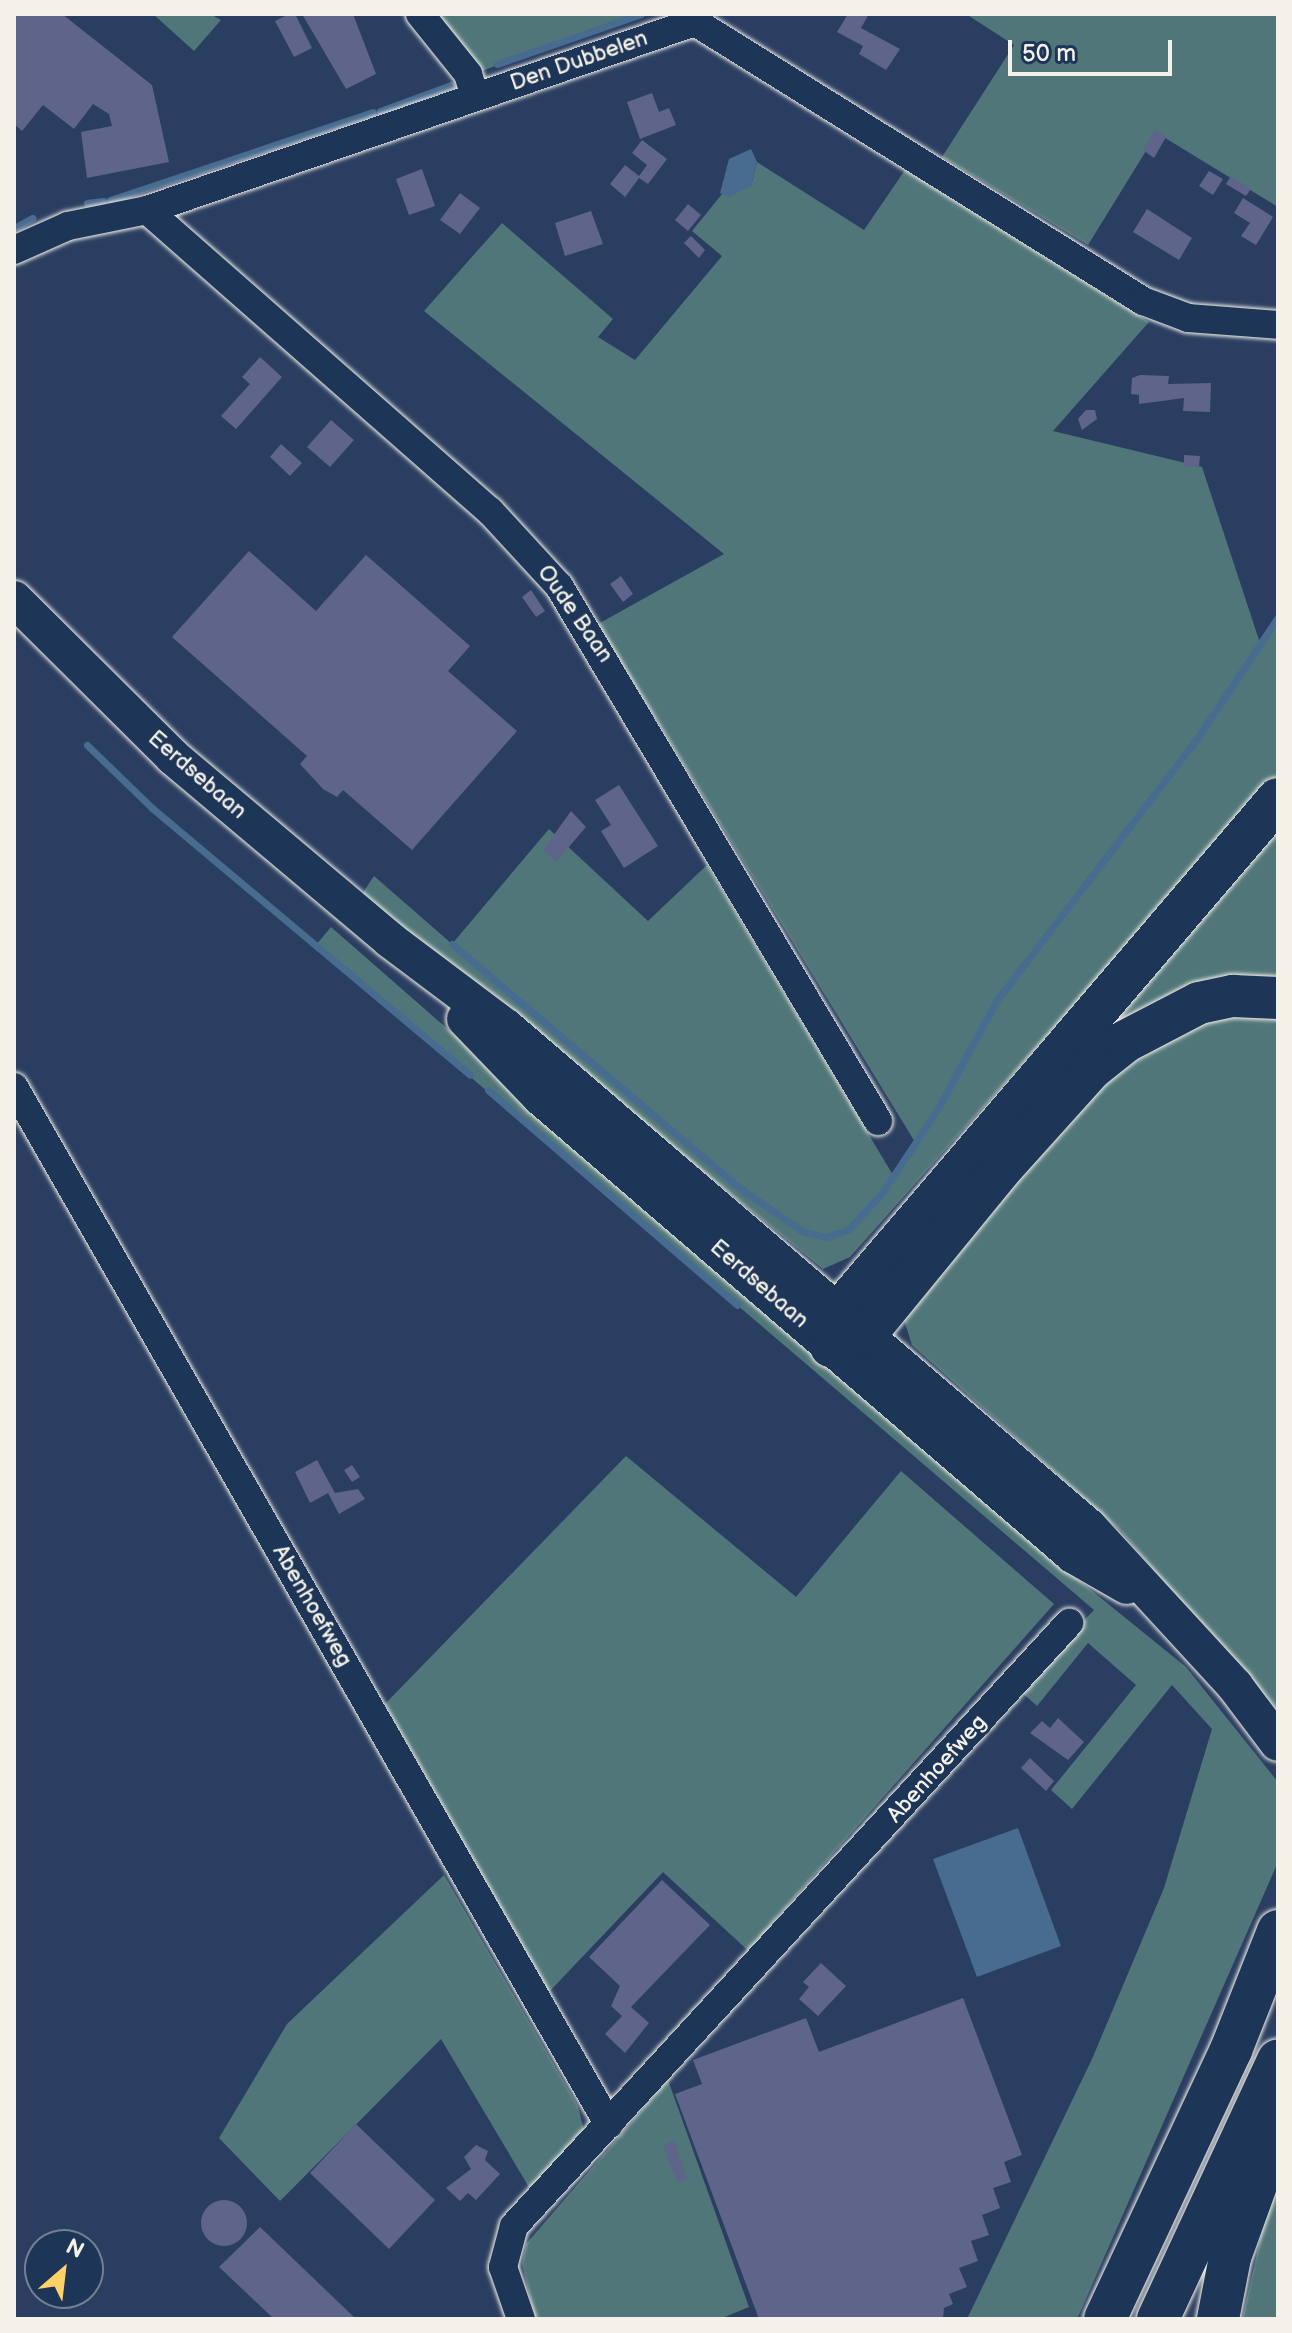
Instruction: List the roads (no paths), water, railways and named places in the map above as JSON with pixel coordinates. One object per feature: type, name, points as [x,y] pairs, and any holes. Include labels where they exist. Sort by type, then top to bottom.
[{"type":"highway","points":[[845,1331],[1278,799]]},
{"type":"highway","points":[[845,1331],[1092,1068],[1126,1041],[1199,1003],[1278,998]]},
{"type":"highway","points":[[1105,2319],[1212,2093],[1278,1931]]},
{"type":"highway","points":[[1158,2319],[1278,2060]]},
{"type":"highway","points":[[1218,2319],[1230,2257],[1278,2124]]},
{"type":"main road","name":"Eerdsebaan","points":[[14,599],[173,757],[390,940],[540,1097],[845,1331],[1089,1527],[1151,1600],[1235,1686],[1278,1743]]},
{"type":"street","points":[[420,14],[468,74],[475,97]]},
{"type":"street","name":"Den Dubbelen","points":[[14,250],[68,226],[147,210],[706,18],[1143,301],[1188,318],[1278,325]]},
{"type":"street","name":"Oude Baan","points":[[147,210],[490,511],[559,586],[878,1121]]},
{"type":"street","name":"Abenhoefweg","points":[[14,1087],[609,2125]]},
{"type":"street","name":"Abenhoefweg","points":[[521,2319],[503,2267],[506,2240],[1069,1623]]},
{"type":"water","points":[[751,149],[757,162],[751,186],[728,197],[720,193],[729,159]]},
{"type":"water","points":[[1018,1828],[1061,1946],[977,1977],[933,1859]]},
{"type":"waterway","points":[[497,64],[641,14]]},
{"type":"waterway","points":[[380,111],[451,85]]},
{"type":"waterway","points":[[110,200],[373,112]]},
{"type":"waterway","points":[[87,203],[103,201]]},
{"type":"waterway","points":[[14,228],[32,218]]},
{"type":"waterway","points":[[452,944],[741,1189],[802,1231],[826,1237],[849,1229],[882,1193],[937,1110],[997,1000],[1197,738],[1278,617]]},
{"type":"waterway","points":[[87,745],[152,808],[470,1075]]},
{"type":"waterway","points":[[488,1090],[737,1305]]}]
